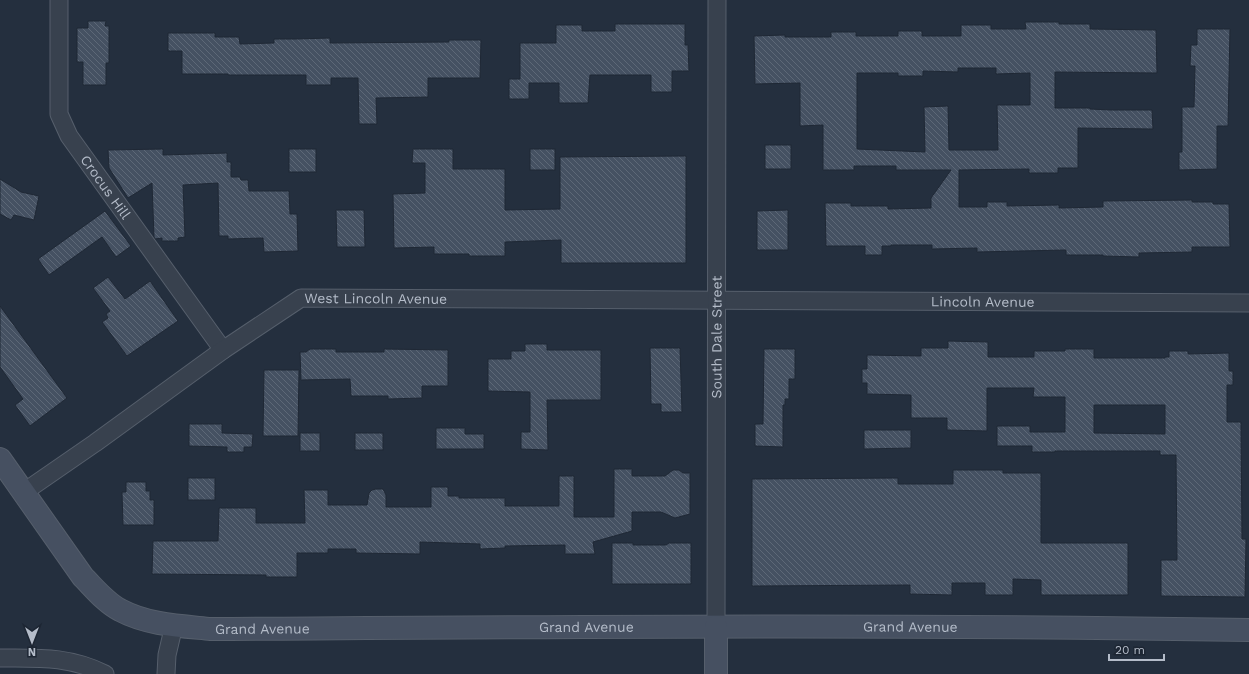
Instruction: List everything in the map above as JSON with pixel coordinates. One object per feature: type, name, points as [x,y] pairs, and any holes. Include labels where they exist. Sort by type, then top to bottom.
[{"type":"main road","name":"Grand Avenue","points":[[0,459],[83,577],[100,594],[120,610],[148,620],[174,625],[211,629],[716,627],[1150,628],[1249,630]]},
{"type":"main road","name":"South Dale Street","points":[[716,627],[716,674]]},
{"type":"street","name":"Crocus Hill","points":[[59,0],[58,114],[69,136],[223,350]]},
{"type":"street","name":"South Dale Street","points":[[716,627],[717,0]]},
{"type":"street","name":"West Lincoln Avenue","points":[[24,492],[95,443],[223,350],[301,298],[716,300]]},
{"type":"street","name":"Lincoln Avenue","points":[[716,300],[1249,303]]},
{"type":"street","points":[[166,674],[167,655],[174,625]]},
{"type":"street","points":[[0,658],[38,658],[71,661],[90,666],[105,674]]},
{"type":"building","points":[[88,21],[106,21],[105,26],[109,26],[109,63],[106,63],[106,85],[83,85],[83,62],[77,62],[77,28],[88,28]]},
{"type":"building","points":[[1025,22],[1059,22],[1059,24],[1090,24],[1090,29],[1156,30],[1157,73],[1055,72],[1055,108],[1152,110],[1153,129],[1078,128],[1078,168],[1058,168],[1058,173],[1029,173],[1029,169],[959,170],[959,207],[987,207],[987,202],[1007,202],[1007,206],[1059,205],[1059,208],[1103,207],[1103,201],[1192,200],[1192,202],[1229,204],[1230,247],[1192,247],[1192,252],[1139,253],[1139,257],[1066,255],[1066,250],[977,252],[977,248],[932,249],[932,245],[882,246],[882,255],[865,255],[865,246],[826,246],[825,203],[851,203],[851,206],[888,206],[888,209],[931,208],[931,198],[951,170],[896,170],[896,166],[854,166],[854,170],[823,170],[823,125],[800,126],[800,83],[755,84],[754,36],[785,35],[785,37],[831,37],[831,32],[856,32],[856,36],[898,36],[898,31],[922,31],[922,36],[961,36],[961,25],[991,25],[991,29],[1026,29]],"holes":[[[958,68],[996,68],[996,74],[1030,73],[1030,105],[997,105],[998,150],[949,150],[948,106],[924,107],[925,152],[857,149],[857,73],[898,73],[898,76],[923,76],[923,71],[958,72]]]},
{"type":"building","points":[[615,24],[685,24],[685,45],[688,45],[689,71],[672,71],[672,92],[651,92],[651,75],[590,75],[588,103],[559,103],[559,83],[529,83],[529,99],[509,99],[509,79],[520,79],[520,43],[556,43],[556,25],[582,25],[582,31],[615,31]]},
{"type":"building","points":[[1197,29],[1230,29],[1228,126],[1217,126],[1217,169],[1179,170],[1179,152],[1182,152],[1182,107],[1194,107],[1195,66],[1190,66],[1191,45],[1197,45]]},
{"type":"building","points":[[168,33],[215,33],[215,37],[239,37],[240,44],[274,43],[274,39],[330,38],[330,43],[449,42],[449,40],[481,40],[480,78],[428,78],[428,97],[376,98],[377,124],[359,124],[358,78],[331,78],[331,85],[306,85],[306,75],[182,74],[182,51],[168,51]]},
{"type":"building","points":[[765,145],[791,145],[791,169],[765,169]]},
{"type":"building","points":[[163,149],[163,155],[227,153],[227,162],[231,162],[231,177],[240,177],[241,180],[248,180],[249,191],[289,191],[290,214],[297,214],[298,251],[264,252],[263,238],[228,239],[228,236],[219,236],[218,183],[183,185],[185,237],[178,238],[178,241],[162,241],[162,238],[155,239],[152,183],[128,198],[109,168],[108,150]]},
{"type":"building","points":[[289,149],[316,149],[316,172],[289,172]]},
{"type":"building","points":[[413,149],[453,149],[453,169],[505,169],[505,210],[560,209],[560,157],[686,156],[686,263],[561,263],[561,240],[505,242],[505,256],[434,254],[434,247],[394,248],[393,194],[425,193],[425,163],[412,163]]},
{"type":"building","points":[[530,149],[555,149],[555,170],[530,170]]},
{"type":"building","points":[[0,179],[21,192],[39,196],[34,220],[14,215],[11,220],[0,214]]},
{"type":"building","points":[[336,210],[364,210],[365,247],[337,247]]},
{"type":"building","points":[[788,210],[788,250],[757,250],[757,211]]},
{"type":"building","points":[[105,211],[131,246],[116,257],[102,237],[49,275],[38,259]]},
{"type":"building","points":[[108,277],[125,299],[150,281],[178,321],[127,356],[102,322],[108,318],[106,314],[110,311],[93,288]]},
{"type":"building","points":[[0,306],[67,398],[30,426],[15,405],[23,399],[0,367]]},
{"type":"building","points":[[948,341],[988,342],[988,357],[1034,357],[1034,351],[1065,351],[1065,349],[1094,349],[1094,358],[1165,358],[1169,357],[1169,351],[1188,351],[1188,354],[1229,353],[1229,371],[1233,371],[1233,385],[1227,385],[1227,422],[1241,422],[1242,539],[1246,539],[1245,597],[1161,596],[1161,560],[1177,560],[1176,455],[1160,455],[1160,451],[1032,452],[1032,446],[997,446],[997,426],[1030,426],[1030,432],[1065,432],[1065,397],[1033,397],[1034,388],[987,388],[987,431],[947,430],[947,418],[911,418],[911,395],[867,394],[867,383],[862,383],[862,369],[867,369],[867,355],[921,356],[921,348],[948,348]],"holes":[[[1094,405],[1165,405],[1165,434],[1094,433]]]},
{"type":"building","points":[[525,344],[547,344],[547,350],[601,350],[601,400],[547,400],[548,450],[521,449],[521,432],[530,432],[530,392],[488,391],[488,359],[511,359],[511,351],[525,351]]},
{"type":"building","points":[[650,348],[680,348],[682,412],[661,412],[661,404],[651,404]]},
{"type":"building","points":[[310,349],[336,349],[336,352],[384,352],[384,349],[448,350],[448,386],[422,386],[422,398],[388,399],[388,396],[351,396],[350,379],[301,380],[300,352],[306,352]]},
{"type":"building","points":[[764,349],[795,349],[795,379],[789,379],[789,399],[785,399],[785,405],[783,405],[783,447],[755,446],[755,424],[763,424]]},
{"type":"building","points":[[264,370],[299,370],[298,436],[263,436]]},
{"type":"building","points":[[189,424],[222,424],[222,433],[253,434],[252,447],[244,447],[244,452],[227,452],[227,447],[189,446]]},
{"type":"building","points":[[436,428],[465,428],[465,434],[484,434],[484,449],[436,449]]},
{"type":"building","points":[[864,430],[911,430],[911,448],[864,449]]},
{"type":"building","points":[[300,433],[320,433],[320,451],[300,451]]},
{"type":"building","points":[[355,433],[383,433],[383,450],[355,450]]},
{"type":"building","points":[[614,469],[632,469],[632,476],[665,476],[673,470],[679,470],[683,473],[690,473],[690,514],[675,518],[661,512],[632,512],[632,531],[593,542],[595,554],[565,554],[565,545],[505,546],[505,548],[480,549],[480,544],[420,542],[420,554],[356,553],[356,549],[328,549],[328,553],[297,553],[297,577],[266,577],[266,575],[152,574],[153,541],[218,541],[219,508],[256,508],[256,523],[305,523],[304,490],[328,490],[328,505],[367,505],[369,493],[372,490],[383,489],[386,495],[386,507],[431,507],[431,487],[448,487],[448,496],[459,496],[459,498],[505,498],[505,506],[559,506],[559,476],[574,476],[574,517],[614,517]]},
{"type":"building","points":[[953,470],[1003,470],[1003,473],[1041,473],[1041,543],[1128,543],[1128,595],[1041,595],[1041,580],[1013,579],[1013,595],[985,595],[985,583],[952,583],[952,595],[910,594],[910,585],[752,586],[752,479],[898,478],[898,484],[953,484]]},
{"type":"building","points":[[188,478],[215,478],[215,500],[188,500]]},
{"type":"building","points":[[126,482],[146,482],[146,491],[150,491],[150,500],[154,500],[154,525],[123,525],[122,492],[126,492]]},
{"type":"building","points":[[612,543],[633,543],[633,545],[666,545],[669,543],[691,543],[691,584],[612,584]]}]
